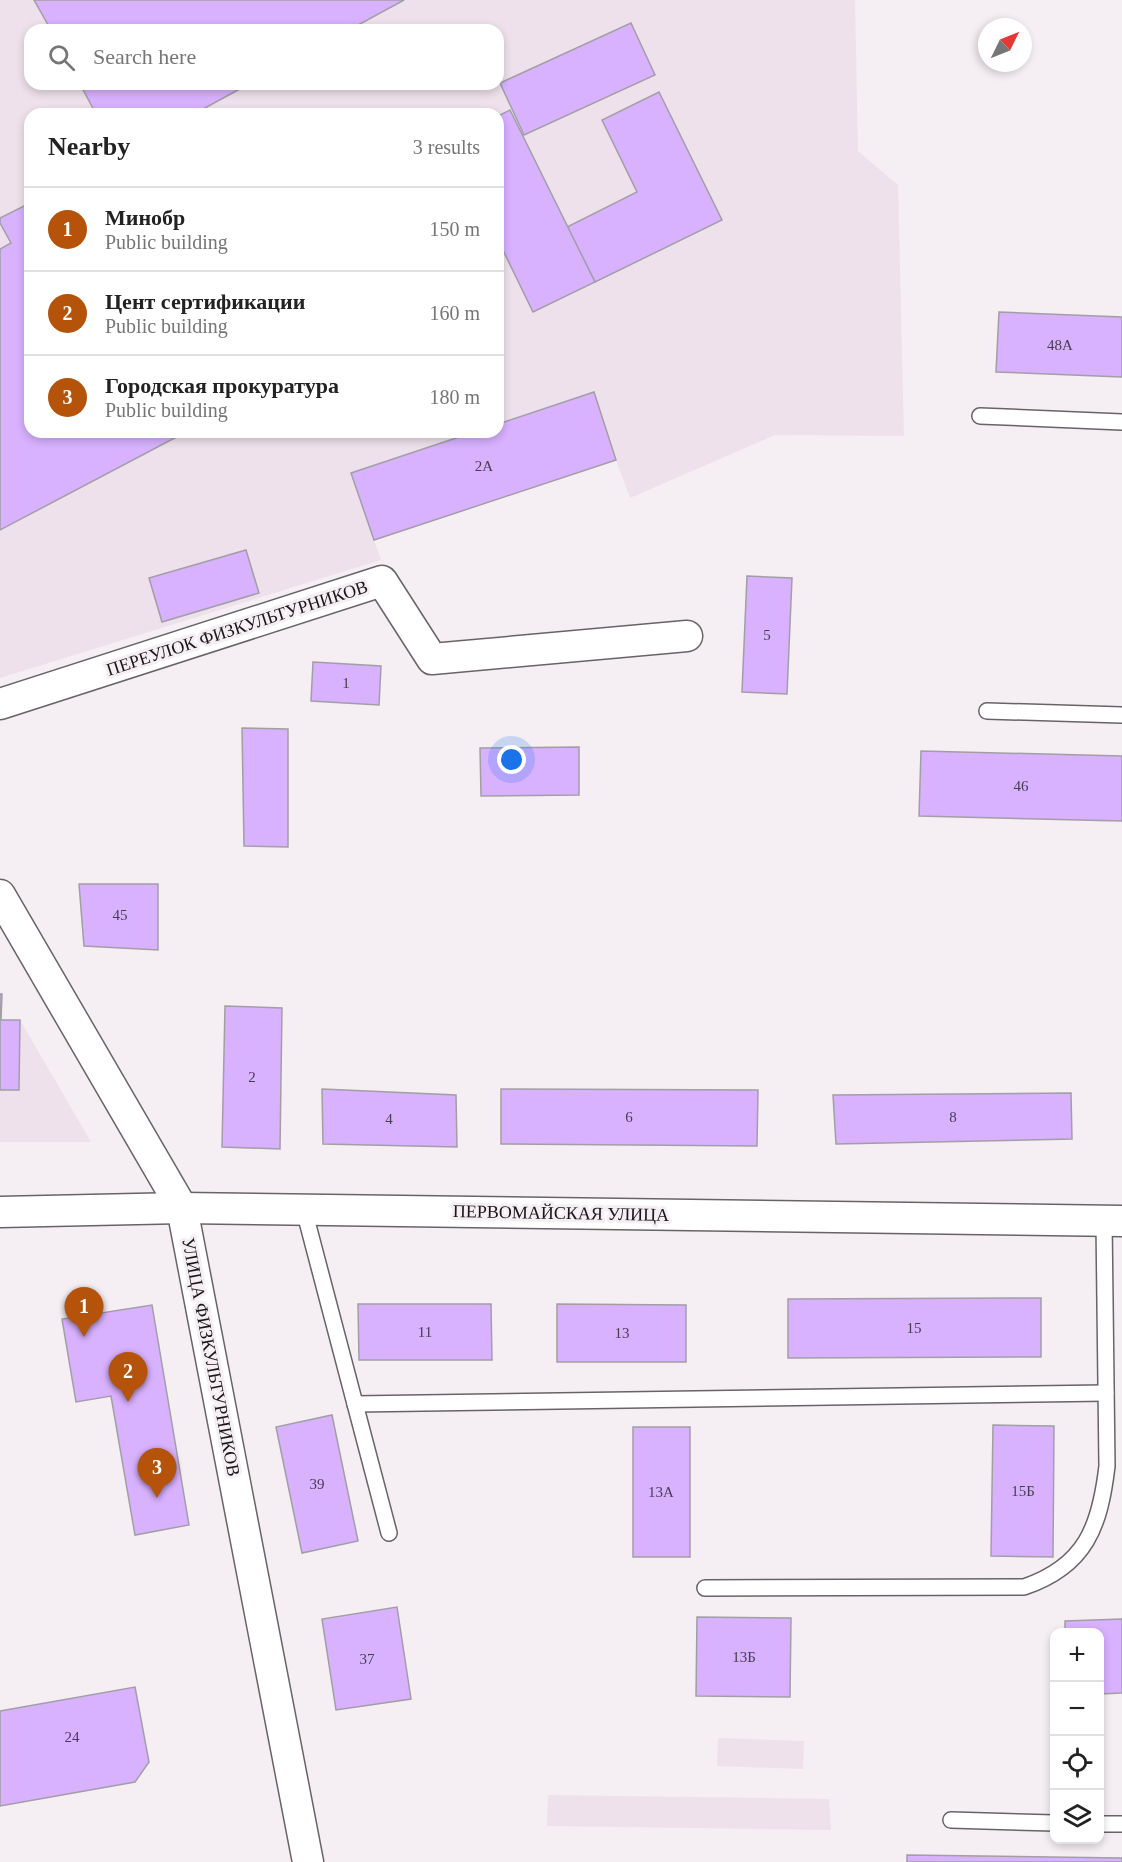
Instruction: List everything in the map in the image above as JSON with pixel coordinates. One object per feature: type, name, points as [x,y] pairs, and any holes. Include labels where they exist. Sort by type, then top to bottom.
[{"type":"street","name":"ПЕРЕУЛОК ФИЗКУЛЬТУРНИКОВ","points":[[0,704],[382,581],[432,659],[687,636]]},
{"type":"street","name":"УЛИЦА ФИЗКУЛЬТУРНИКОВ","points":[[0,896],[182,1208],[308,1862]]},
{"type":"street","name":"ПЕРВОМАЙСКАЯ УЛИЦА","points":[[0,1212],[182,1208],[1113,1221]]},
{"type":"lane","points":[[980,416],[1122,422]]},
{"type":"lane","points":[[987,711],[1122,715]]},
{"type":"lane","points":[[304,1210],[389,1533]]},
{"type":"lane","points":[[705,1588],[1024,1587],[1040,1582],[1067,1566],[1091,1536],[1104,1493],[1107,1466],[1106,1393],[1113,1221]]},
{"type":"lane","points":[[355,1404],[1106,1393]]},
{"type":"lane","points":[[951,1820],[1050,1823]]},
{"type":"lane","points":[[1104,1824],[1122,1824]]},
{"type":"shaded area","points":[[0,0],[855,0],[858,151],[898,185],[904,436],[775,435],[630,498],[616,460],[374,540],[381,560],[0,678]]},
{"type":"shaded area","points":[[0,992],[2,994],[1,1019],[20,1020],[91,1142],[0,1142]]},
{"type":"shaded area","points":[[718,1738],[804,1741],[803,1769],[717,1766]]},
{"type":"shaded area","points":[[548,1795],[829,1799],[831,1830],[547,1826]]},
{"type":"building","points":[[34,0],[404,0],[360,24],[48,24]]},
{"type":"building","points":[[631,23],[655,75],[524,135],[503,90],[504,81]]},
{"type":"building","points":[[83,90],[238,90],[205,108],[93,108]]},
{"type":"building","points":[[659,92],[722,220],[595,282],[567,227],[637,192],[602,120]]},
{"type":"building","points":[[510,110],[595,282],[533,312],[504,252],[504,113]]},
{"type":"building","points":[[24,206],[24,438],[175,438],[0,530],[0,249],[11,243],[0,223],[0,218]]},
{"type":"building","points":[[999,312],[1122,317],[1122,377],[996,372]]},
{"type":"building","points":[[594,392],[616,460],[374,540],[351,473],[456,438],[504,438],[504,422]]},
{"type":"building","points":[[246,550],[259,593],[162,622],[149,578]]},
{"type":"building","points":[[747,576],[792,578],[787,694],[742,692]]},
{"type":"building","points":[[313,662],[381,666],[379,705],[311,701]]},
{"type":"building","points":[[242,728],[288,729],[288,847],[244,846]]},
{"type":"building","points":[[579,747],[579,795],[481,796],[480,748]]},
{"type":"building","points":[[921,751],[1122,756],[1122,821],[919,816]]},
{"type":"building","points":[[79,884],[158,884],[158,950],[84,946]]},
{"type":"building","points":[[0,994],[2,994],[1,1020],[20,1020],[19,1090],[0,1090]]},
{"type":"building","points":[[225,1006],[282,1008],[280,1149],[222,1147]]},
{"type":"building","points":[[322,1089],[456,1095],[457,1147],[323,1144]]},
{"type":"building","points":[[501,1089],[758,1090],[757,1146],[501,1144]]},
{"type":"building","points":[[1071,1093],[1072,1139],[836,1144],[833,1095]]},
{"type":"building","points":[[1041,1298],[1041,1357],[788,1358],[788,1299]]},
{"type":"building","points":[[358,1304],[491,1304],[492,1360],[359,1360]]},
{"type":"building","points":[[557,1304],[686,1305],[686,1362],[557,1362]]},
{"type":"building","points":[[152,1305],[189,1525],[135,1535],[111,1396],[76,1402],[62,1319]]},
{"type":"building","points":[[332,1415],[358,1541],[302,1553],[276,1427]]},
{"type":"building","points":[[993,1425],[1054,1426],[1053,1557],[991,1556]]},
{"type":"building","points":[[633,1427],[690,1427],[690,1557],[633,1557]]},
{"type":"building","points":[[397,1607],[411,1699],[336,1710],[322,1619]]},
{"type":"building","points":[[697,1617],[791,1618],[790,1697],[696,1696]]},
{"type":"building","points":[[1122,1619],[1122,1693],[1104,1694],[1104,1628],[1065,1628],[1065,1621]]},
{"type":"building","points":[[135,1687],[149,1762],[135,1782],[0,1806],[0,1711]]},
{"type":"building","points":[[907,1855],[1122,1858],[1122,1862],[907,1862]]},
{"type":"place","name":"Минобр","points":[[84,1337]]},
{"type":"place","name":"Цент сертификации","points":[[128,1402]]},
{"type":"place","name":"Городская прокуратура","points":[[157,1498]]}]
